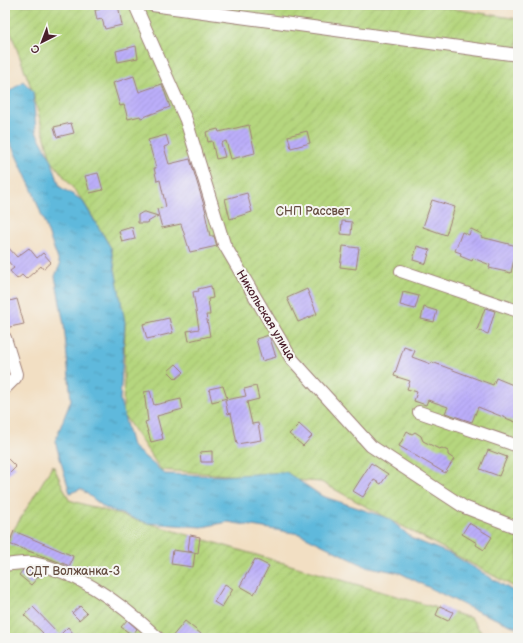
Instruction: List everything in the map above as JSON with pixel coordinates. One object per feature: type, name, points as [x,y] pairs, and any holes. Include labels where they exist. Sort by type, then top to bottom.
[{"type":"street","name":"Никольская улица","points":[[135,5],[186,120],[224,244],[290,358],[371,446],[464,507],[518,528]]},
{"type":"street","points":[[152,5],[518,55]]},
{"type":"street","points":[[401,271],[518,311]]},
{"type":"street","points":[[5,338],[16,374],[15,378],[5,388]]},
{"type":"street","points":[[419,412],[518,446]]},
{"type":"street","points":[[6,567],[31,563],[69,574],[111,600],[158,638]]},
{"type":"green space","name":"СНП Рассвет","points":[[5,5],[430,5],[518,19],[518,589],[321,482],[161,470],[123,414],[125,325],[111,248],[83,201],[51,160],[32,90],[5,17]]},
{"type":"green space","name":"СДТ Волжанка-3","points":[[53,465],[69,500],[471,618],[485,638],[5,638],[5,544]]},
{"type":"water","points":[[23,81],[33,91],[36,132],[51,159],[60,187],[82,200],[111,248],[125,322],[120,400],[132,446],[165,474],[223,476],[286,472],[322,496],[388,518],[413,539],[453,555],[518,594],[518,628],[472,609],[400,573],[365,566],[300,534],[228,522],[202,527],[147,523],[105,508],[81,489],[70,493],[55,441],[71,400],[64,325],[55,276],[60,265],[33,192],[9,140],[5,127],[5,95]]},
{"type":"building","points":[[99,5],[118,5],[122,25],[105,29],[102,19],[97,20],[95,10],[100,9]]},
{"type":"building","points":[[136,46],[138,58],[118,62],[116,51]]},
{"type":"building","points":[[134,76],[139,92],[162,84],[170,107],[141,118],[140,116],[128,119],[124,105],[120,106],[113,83]]},
{"type":"building","points":[[71,123],[74,133],[57,137],[54,127]]},
{"type":"building","points":[[249,125],[255,153],[231,159],[226,141],[221,143],[225,157],[216,159],[212,141],[208,142],[206,132],[218,129],[219,132]]},
{"type":"building","points":[[307,131],[310,143],[291,148],[288,136]]},
{"type":"building","points":[[166,135],[169,145],[164,147],[169,164],[190,159],[206,212],[210,236],[214,236],[217,246],[190,252],[181,224],[162,228],[157,209],[166,207],[160,180],[157,181],[154,168],[156,168],[148,140]]},
{"type":"building","points":[[98,173],[103,190],[90,193],[85,176]]},
{"type":"building","points":[[247,193],[252,212],[230,219],[225,199]]},
{"type":"building","points":[[432,200],[455,207],[446,235],[423,227]]},
{"type":"building","points":[[143,212],[158,216],[146,223],[138,223],[138,215]]},
{"type":"building","points":[[342,221],[352,222],[351,235],[341,234]]},
{"type":"building","points":[[132,227],[135,239],[122,242],[119,231]]},
{"type":"building","points":[[471,229],[482,234],[481,237],[517,246],[511,273],[489,268],[490,265],[473,258],[472,261],[460,256],[461,253],[455,251],[462,232],[469,235]]},
{"type":"building","points":[[5,244],[17,257],[29,248],[37,258],[43,253],[51,262],[43,269],[41,266],[26,279],[22,275],[17,279],[10,271],[14,268],[5,258]]},
{"type":"building","points":[[343,246],[359,248],[356,269],[340,267]]},
{"type":"building","points":[[417,246],[430,250],[426,264],[413,260]]},
{"type":"building","points":[[211,286],[213,298],[208,299],[210,315],[206,315],[210,336],[189,341],[187,331],[199,329],[193,292],[199,291],[198,289]]},
{"type":"building","points":[[307,289],[317,314],[298,322],[287,298]]},
{"type":"building","points":[[403,292],[419,296],[415,309],[400,305]]},
{"type":"building","points":[[17,299],[24,324],[5,328],[5,313],[8,313],[6,302]]},
{"type":"building","points":[[424,307],[437,311],[434,322],[421,319]]},
{"type":"building","points":[[485,308],[495,311],[488,334],[477,330]]},
{"type":"building","points":[[169,318],[173,333],[147,339],[143,324]]},
{"type":"building","points":[[269,335],[276,357],[262,361],[256,339]]},
{"type":"building","points":[[404,347],[415,351],[412,357],[431,364],[432,362],[493,385],[496,378],[518,387],[518,423],[478,407],[472,422],[445,413],[448,407],[428,400],[426,405],[414,401],[417,392],[407,389],[410,381],[394,376]]},
{"type":"building","points":[[176,364],[184,372],[176,379],[168,371]]},
{"type":"building","points":[[223,386],[227,398],[212,402],[209,389]]},
{"type":"building","points":[[256,386],[259,399],[247,402],[252,424],[258,423],[261,440],[237,444],[231,413],[228,414],[225,400],[246,396],[244,389]]},
{"type":"building","points":[[150,391],[154,405],[181,399],[183,409],[157,416],[163,439],[151,442],[145,422],[148,421],[144,392]]},
{"type":"building","points":[[299,424],[312,436],[303,446],[289,434]]},
{"type":"building","points":[[407,431],[412,434],[415,432],[421,436],[423,441],[439,449],[442,448],[448,451],[448,455],[454,459],[445,473],[399,446]]},
{"type":"building","points":[[488,450],[507,457],[499,476],[480,469]]},
{"type":"building","points":[[212,451],[212,462],[201,462],[200,452]]},
{"type":"building","points":[[5,456],[16,467],[5,478]]},
{"type":"building","points":[[371,463],[388,474],[381,484],[374,480],[363,497],[353,491]]},
{"type":"building","points":[[469,523],[492,537],[484,550],[476,545],[477,543],[462,534]]},
{"type":"building","points":[[14,531],[73,556],[70,566],[9,544]]},
{"type":"building","points":[[190,535],[200,537],[198,553],[188,551]]},
{"type":"building","points":[[173,550],[195,553],[193,567],[171,564]]},
{"type":"building","points":[[255,559],[269,566],[254,594],[240,586]]},
{"type":"building","points":[[23,570],[32,570],[39,576],[31,585],[19,575]]},
{"type":"building","points":[[225,584],[233,589],[222,607],[214,602]]},
{"type":"building","points":[[80,606],[87,613],[79,620],[72,613]]},
{"type":"building","points":[[440,606],[453,612],[448,621],[436,615]]},
{"type":"building","points":[[33,607],[60,635],[68,627],[77,638],[38,638],[43,633],[24,615]]},
{"type":"building","points":[[127,620],[137,629],[132,635],[121,627]]},
{"type":"building","points":[[185,621],[206,638],[171,638]]}]
